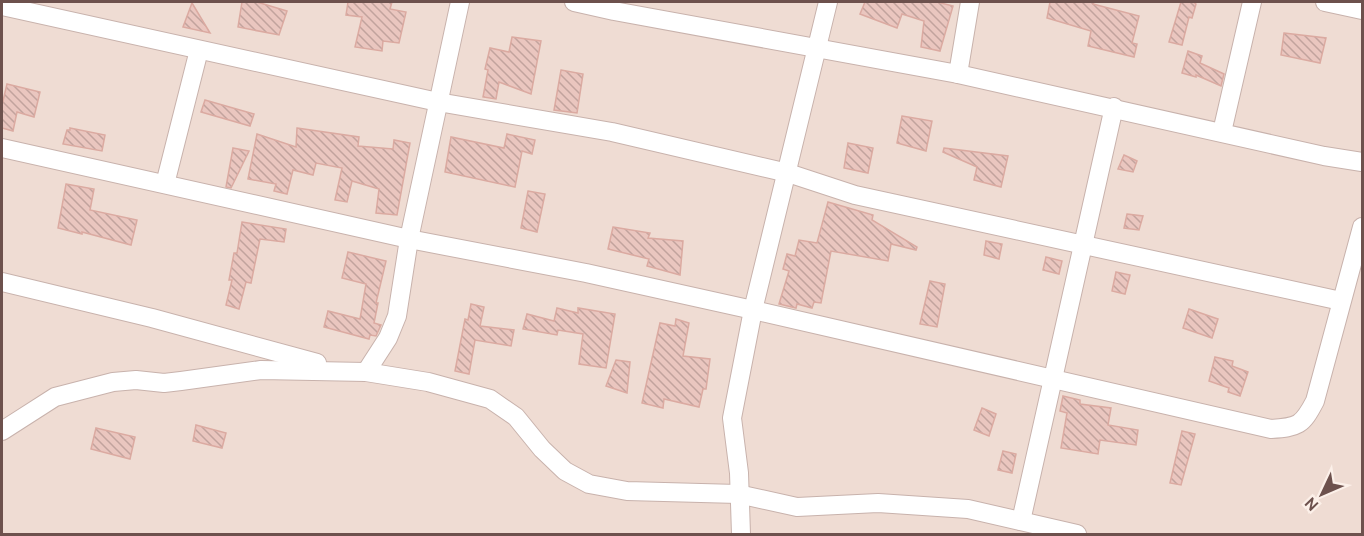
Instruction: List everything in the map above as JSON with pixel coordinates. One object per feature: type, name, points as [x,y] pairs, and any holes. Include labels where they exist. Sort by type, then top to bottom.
[{"type":"street","points":[[366,372],[388,338],[397,316],[409,239],[460,2]]},
{"type":"street","points":[[574,2],[958,74],[1114,107],[1324,156],[1362,162]]},
{"type":"street","points":[[741,534],[732,418],[753,310],[828,2]]},
{"type":"street","points":[[958,74],[970,2]]},
{"type":"street","points":[[1222,132],[1252,2]]},
{"type":"street","points":[[1325,2],[1362,10]]},
{"type":"street","points":[[8,5],[199,50],[438,102],[612,132],[788,173],[855,195],[1341,301]]},
{"type":"street","points":[[165,184],[199,50]]},
{"type":"street","points":[[1021,521],[1114,107]]},
{"type":"street","points":[[2,148],[409,239],[586,273],[1271,429],[1290,427],[1305,419],[1315,402],[1362,227]]},
{"type":"street","points":[[2,282],[152,318],[342,370]]},
{"type":"street","points":[[2,431],[55,397],[113,382],[136,380],[173,382],[261,370],[366,372],[428,382],[490,399],[516,417],[542,449],[565,471],[589,484],[627,491],[738,494],[797,507],[878,503],[968,509],[1074,534]]},
{"type":"shaded area","points":[[2,2],[1362,2],[1362,534],[2,534]]},
{"type":"building","points":[[242,2],[257,2],[287,11],[279,35],[238,27]]},
{"type":"building","points":[[348,2],[392,2],[390,9],[406,12],[399,43],[383,41],[382,51],[355,47],[362,17],[346,15]]},
{"type":"building","points":[[865,2],[937,2],[953,6],[940,51],[921,47],[924,21],[902,14],[897,28],[860,14]]},
{"type":"building","points":[[1050,2],[1094,2],[1093,4],[1139,16],[1132,43],[1137,44],[1134,57],[1088,46],[1091,31],[1047,18]]},
{"type":"building","points":[[1181,2],[1196,4],[1192,18],[1189,17],[1182,45],[1169,42]]},
{"type":"building","points":[[192,3],[210,33],[183,27]]},
{"type":"building","points":[[1284,33],[1326,38],[1320,63],[1281,55]]},
{"type":"building","points":[[512,37],[541,41],[531,94],[499,82],[496,99],[483,97],[488,70],[485,69],[490,48],[509,52]]},
{"type":"building","points":[[1188,51],[1202,56],[1200,63],[1224,74],[1221,86],[1196,75],[1196,77],[1182,73]]},
{"type":"building","points":[[561,70],[583,74],[577,113],[554,110]]},
{"type":"building","points":[[7,84],[40,92],[34,117],[17,112],[13,131],[2,128],[2,105]]},
{"type":"building","points":[[205,100],[254,114],[250,126],[201,112]]},
{"type":"building","points":[[902,116],[932,121],[926,151],[897,143]]},
{"type":"building","points":[[70,128],[105,135],[102,151],[63,144],[67,130]]},
{"type":"building","points":[[297,128],[359,137],[358,146],[393,149],[394,140],[410,143],[397,215],[376,213],[379,189],[352,181],[347,202],[335,200],[342,168],[316,163],[313,175],[293,170],[287,194],[274,191],[276,184],[248,179],[257,134],[296,147]]},
{"type":"building","points":[[507,134],[535,140],[532,154],[522,151],[515,187],[445,172],[451,137],[504,148]]},
{"type":"building","points":[[848,143],[873,148],[868,173],[844,168]]},
{"type":"building","points":[[233,148],[249,151],[231,188],[226,187]]},
{"type":"building","points":[[944,148],[1008,156],[1001,187],[974,180],[977,167],[943,152]]},
{"type":"building","points":[[1124,155],[1137,161],[1133,172],[1118,169]]},
{"type":"building","points":[[66,184],[94,189],[90,210],[137,220],[131,245],[58,228]]},
{"type":"building","points":[[528,191],[545,194],[537,232],[521,228]]},
{"type":"building","points":[[828,202],[873,215],[872,220],[917,247],[916,250],[891,244],[888,261],[831,251],[821,303],[814,302],[812,308],[797,304],[796,308],[779,304],[789,271],[783,269],[787,254],[795,256],[799,240],[817,243]]},
{"type":"building","points":[[1127,214],[1143,216],[1139,230],[1124,228]]},
{"type":"building","points":[[242,222],[286,229],[284,242],[260,239],[251,283],[246,282],[239,309],[226,305],[232,280],[229,280],[234,253],[237,253]]},
{"type":"building","points":[[613,227],[650,233],[648,238],[683,241],[680,275],[647,266],[649,259],[608,249]]},
{"type":"building","points":[[986,241],[1002,244],[999,259],[984,255]]},
{"type":"building","points":[[348,252],[386,261],[376,303],[378,303],[374,323],[381,325],[376,336],[370,335],[369,339],[324,327],[328,311],[360,319],[366,284],[342,278]]},
{"type":"building","points":[[1046,257],[1062,261],[1059,274],[1043,270]]},
{"type":"building","points":[[1116,272],[1130,275],[1125,294],[1112,291]]},
{"type":"building","points":[[930,281],[945,284],[937,327],[920,324]]},
{"type":"building","points":[[471,304],[484,307],[480,326],[514,330],[511,346],[475,340],[469,374],[455,371],[465,319],[468,320]]},
{"type":"building","points":[[557,308],[578,313],[578,308],[615,314],[606,368],[579,364],[583,334],[558,330],[557,335],[523,329],[527,314],[554,321]]},
{"type":"building","points":[[1189,309],[1218,319],[1212,338],[1183,328]]},
{"type":"building","points":[[676,319],[689,323],[683,356],[710,359],[706,389],[703,389],[699,407],[664,399],[663,408],[642,403],[660,323],[675,326]]},
{"type":"building","points":[[1215,357],[1233,361],[1232,366],[1248,372],[1240,396],[1228,392],[1229,388],[1209,381]]},
{"type":"building","points":[[616,360],[630,362],[627,393],[606,386]]},
{"type":"building","points":[[1063,396],[1080,400],[1080,404],[1111,408],[1108,425],[1138,430],[1136,445],[1100,440],[1098,454],[1061,448],[1067,413],[1060,411]]},
{"type":"building","points":[[982,408],[996,414],[989,436],[974,430]]},
{"type":"building","points":[[196,425],[226,433],[222,448],[193,441]]},
{"type":"building","points":[[96,428],[135,437],[130,459],[91,449]]},
{"type":"building","points":[[1182,431],[1195,434],[1181,485],[1170,483]]},
{"type":"building","points":[[1003,451],[1016,454],[1012,473],[998,470]]}]
